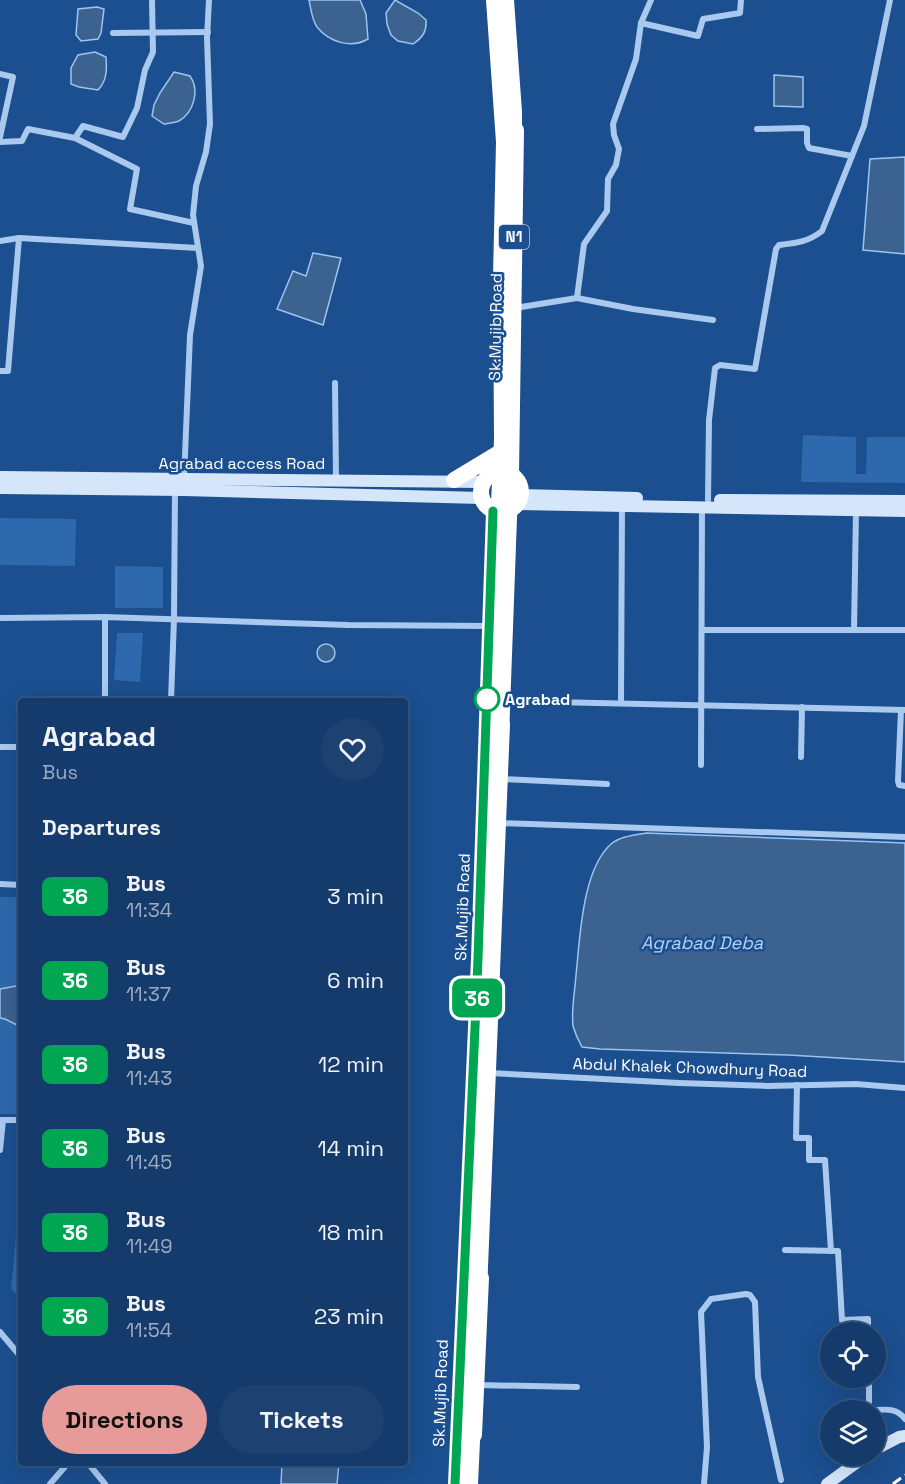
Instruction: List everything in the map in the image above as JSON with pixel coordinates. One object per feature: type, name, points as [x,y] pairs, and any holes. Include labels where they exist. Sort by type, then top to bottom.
[{"type":"highway","name":"Sk.Mujib Road","points":[[492,0],[490,40],[499,148],[497,454],[493,482]]},
{"type":"highway","points":[[461,1484],[476,1173],[493,630],[502,440],[501,277],[504,142],[492,0]]},
{"type":"highway","name":"Sk.Mujib Road","points":[[493,482],[512,309],[517,146],[507,0]]},
{"type":"highway","points":[[471,1484],[490,1106],[496,842],[511,489],[510,296],[514,112],[507,0]]},
{"type":"highway","points":[[454,480],[497,454]]},
{"type":"highway","points":[[471,1484],[481,1073],[499,823],[510,505],[520,486],[493,482],[484,504],[510,505]]},
{"type":"highway","name":"Sk.Mujib Road","points":[[455,1484],[481,1073],[489,626],[510,505]]},
{"type":"main road","name":"Agrabad access Road","points":[[0,477],[493,482]]},
{"type":"main road","name":"Agrabad access Road","points":[[0,488],[175,489],[493,482]]},
{"type":"main road","points":[[510,505],[622,506],[905,501]]},
{"type":"main road","points":[[510,505],[705,504],[905,511]]},
{"type":"main road","points":[[886,1443],[903,1433]]},
{"type":"main road","points":[[827,1484],[852,1466]]},
{"type":"street","points":[[75,138],[83,126],[123,136],[137,108],[145,70],[153,52],[152,0]]},
{"type":"street","points":[[184,480],[190,335],[201,266],[193,214],[196,186],[206,152],[210,124],[209,0]]},
{"type":"street","points":[[577,298],[584,244],[607,211],[608,179],[616,165],[619,149],[613,124],[636,58],[640,23],[651,0]]},
{"type":"street","points":[[640,23],[698,36],[703,19],[740,13],[741,0]]},
{"type":"street","points":[[701,765],[705,504],[709,420],[715,368],[720,365],[755,369],[776,249],[779,245],[811,239],[822,231],[864,126],[890,0]]},
{"type":"street","points":[[112,33],[208,32]]},
{"type":"street","points":[[0,74],[13,77],[0,136]]},
{"type":"street","points":[[0,142],[22,141],[28,129],[75,138],[137,169],[130,209],[194,224]]},
{"type":"street","points":[[757,129],[807,129],[809,148],[852,156]]},
{"type":"street","points":[[0,241],[19,238],[198,248]]},
{"type":"street","points":[[0,370],[8,371],[19,238]]},
{"type":"street","points":[[512,309],[577,298],[633,309],[713,320]]},
{"type":"street","points":[[335,383],[336,480]]},
{"type":"street","points":[[171,698],[175,489]]},
{"type":"street","points":[[621,703],[622,506]]},
{"type":"street","points":[[854,630],[856,511]]},
{"type":"street","points":[[105,617],[105,698]]},
{"type":"street","points":[[0,618],[105,617],[348,625],[489,626]]},
{"type":"street","points":[[702,630],[905,630]]},
{"type":"street","points":[[502,701],[903,710],[898,781],[899,784],[905,786]]},
{"type":"street","points":[[801,757],[802,707]]},
{"type":"street","points":[[0,747],[18,747]]},
{"type":"street","points":[[500,779],[607,784]]},
{"type":"street","points":[[499,823],[905,837]]},
{"type":"street","points":[[0,884],[18,885]]},
{"type":"street","name":"Abdul Khalek Chowdhury Road","points":[[481,1073],[679,1083],[856,1084],[905,1088]]},
{"type":"street","points":[[797,1085],[796,1138],[809,1138],[809,1160],[825,1160],[831,1251]]},
{"type":"street","points":[[0,1150],[1,1120],[18,1120]]},
{"type":"street","points":[[785,1250],[838,1251],[842,1320],[868,1319],[868,1322]]},
{"type":"street","points":[[704,1484],[707,1447],[702,1309],[714,1298],[746,1294],[750,1295],[754,1302],[758,1377],[781,1480]]},
{"type":"street","points":[[0,1332],[18,1353]]},
{"type":"street","points":[[474,1385],[577,1387]]},
{"type":"street","points":[[886,1409],[891,1409],[901,1414],[905,1419]]},
{"type":"street","points":[[50,1484],[66,1466]]},
{"type":"street","points":[[90,1466],[105,1484]]},
{"type":"shaded area","points":[[803,435],[856,437],[856,474],[866,474],[867,437],[905,437],[905,483],[801,482]]},
{"type":"shaded area","points":[[0,518],[76,519],[75,566],[0,565]]},
{"type":"shaded area","points":[[115,566],[163,567],[163,608],[115,608]]},
{"type":"shaded area","points":[[117,633],[143,633],[140,682],[114,680]]},
{"type":"shaded area","points":[[0,897],[18,897],[18,1114],[0,1114]]},
{"type":"shaded area","points":[[16,1237],[18,1237],[18,1296],[11,1289]]},
{"type":"water","points":[[309,0],[360,0],[366,14],[368,39],[348,44],[328,37],[315,24]]},
{"type":"water","points":[[395,0],[426,20],[423,34],[413,44],[398,41],[391,35],[386,13]]},
{"type":"water","points":[[97,7],[104,9],[101,33],[98,39],[81,41],[76,35],[78,9]]},
{"type":"water","points":[[95,52],[106,57],[106,75],[98,90],[71,84],[71,68],[78,55]]},
{"type":"water","points":[[174,72],[190,76],[195,88],[194,100],[188,112],[179,121],[164,124],[152,116],[154,105]]},
{"type":"water","points":[[774,75],[803,77],[803,107],[774,106]]},
{"type":"water","points":[[905,157],[905,254],[863,250],[870,159]]},
{"type":"water","points":[[313,253],[341,258],[323,325],[277,309],[293,271],[306,276]]},
{"type":"water","points":[[326,644],[332,647],[335,653],[332,659],[326,662],[320,659],[317,653],[320,647]]},
{"type":"water","name":"Agrabad Deba","points":[[646,833],[905,843],[905,1062],[582,1047],[573,1026],[572,1013],[581,924],[588,887],[601,856],[611,844],[624,838]]},
{"type":"water","points":[[18,984],[18,1026],[0,1018],[0,989]]},
{"type":"water","points":[[282,1466],[339,1466],[337,1484],[281,1484]]},
{"type":"railway","points":[[893,1484],[905,1475]]},
{"type":"bus line","name":"36","points":[[455,1484],[470,1173],[493,511]]},
{"type":"place","name":"Agrabad","points":[[487,699]]}]
